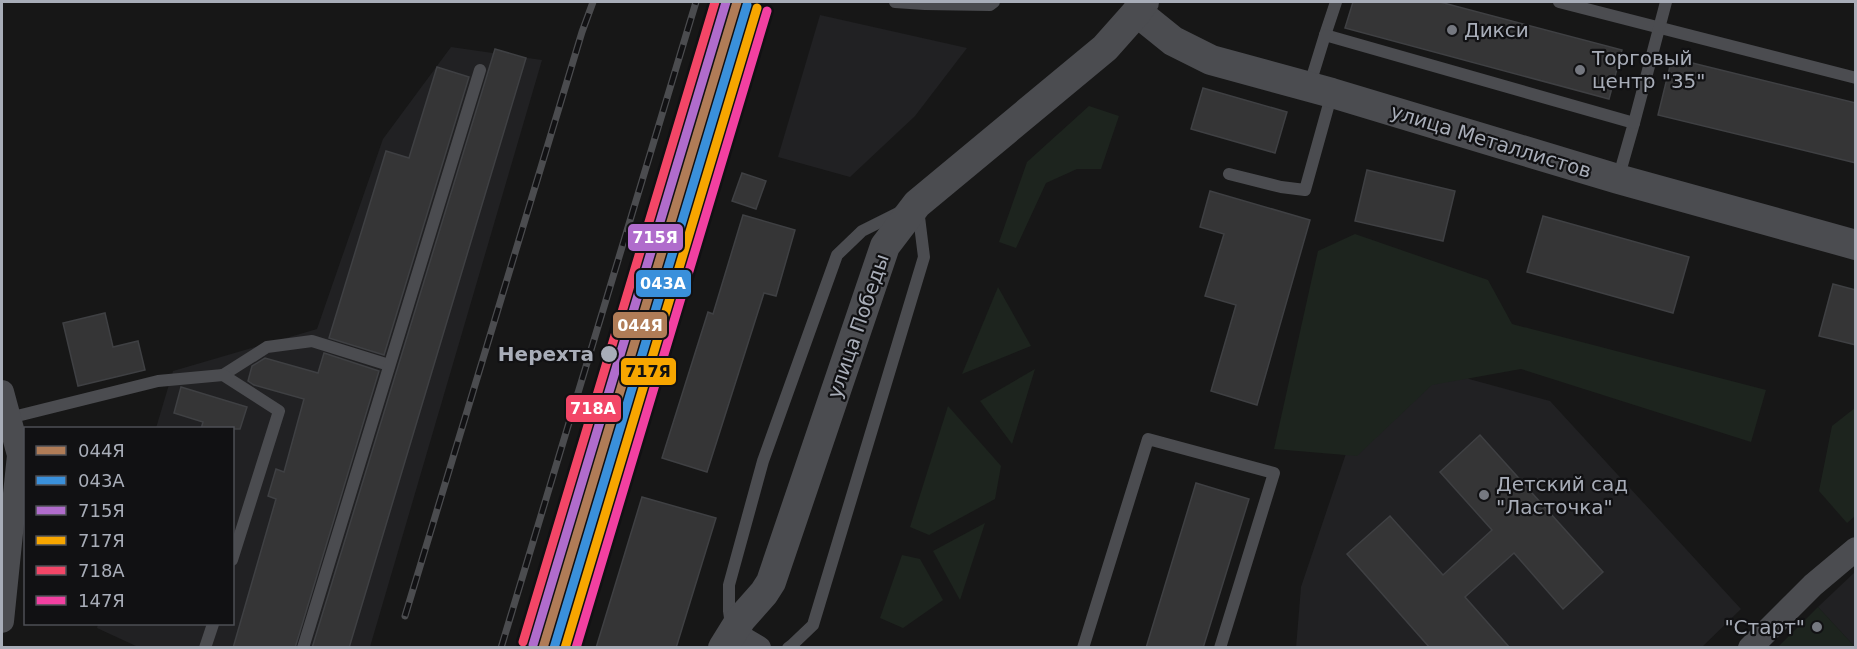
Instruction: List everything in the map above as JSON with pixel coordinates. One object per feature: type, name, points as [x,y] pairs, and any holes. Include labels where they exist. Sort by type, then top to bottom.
[{"type":"street","name":"улица Металлистов","points":[[1140,7],[1173,41],[1211,60],[1321,90],[1618,179],[1856,245]]},
{"type":"street","name":"улица Победы","points":[[728,640],[771,582],[885,246],[917,204],[1105,48],[1140,7]]},
{"type":"street","points":[[2,392],[19,455],[2,621]]},
{"type":"street","points":[[1750,648],[1813,585],[1856,549]]},
{"type":"street","points":[[728,640],[759,648]]},
{"type":"lane","points":[[895,2],[990,5],[994,2]]},
{"type":"lane","points":[[1229,174],[1281,187],[1305,190],[1321,90],[1325,35],[1336,2]]},
{"type":"lane","points":[[1559,2],[1856,78]]},
{"type":"lane","points":[[1618,179],[1666,2]]},
{"type":"lane","points":[[1325,35],[1634,123]]},
{"type":"lane","points":[[303,648],[480,69]]},
{"type":"lane","points":[[728,640],[729,585],[760,471],[837,255],[862,231],[917,204],[924,257],[813,625],[788,648]]},
{"type":"lane","points":[[9,418],[158,381],[223,375],[267,347],[312,341],[389,365]]},
{"type":"lane","points":[[223,375],[279,411],[234,554]]},
{"type":"lane","points":[[1083,648],[1148,439],[1274,473],[1220,648]]},
{"type":"lane","points":[[205,648],[213,625]]},
{"type":"shaded area","points":[[820,15],[967,48],[915,116],[850,177],[778,157]]},
{"type":"shaded area","points":[[451,47],[542,60],[370,647],[138,647],[97,628],[98,625],[234,625],[234,427],[156,427],[173,371],[317,329],[383,139]]},
{"type":"shaded area","points":[[1089,106],[1119,116],[1101,169],[1077,169],[1046,183],[1016,248],[999,242],[1027,162]]},
{"type":"shaded area","points":[[1355,234],[1488,280],[1512,324],[1766,390],[1751,442],[1521,369],[1432,385],[1357,456],[1274,449],[1318,251]]},
{"type":"shaded area","points":[[998,287],[1031,346],[962,374]]},
{"type":"shaded area","name":"Детский сад \"Ласточка\"","points":[[1448,358],[1469,379],[1550,401],[1741,609],[1702,647],[1296,648],[1301,587],[1363,403]]},
{"type":"shaded area","points":[[1035,369],[1012,444],[980,401]]},
{"type":"shaded area","points":[[948,406],[1001,466],[995,499],[929,535],[910,527]]},
{"type":"shaded area","points":[[1855,408],[1855,516],[1847,523],[1819,491],[1832,426]]},
{"type":"shaded area","points":[[985,523],[960,600],[933,551]]},
{"type":"shaded area","points":[[902,555],[920,559],[943,600],[903,628],[880,618]]},
{"type":"shaded area","points":[[1855,572],[1855,647],[1818,607]]},
{"type":"shaded area","name":"\"Старт\"","points":[[1818,607],[1855,647],[1778,647]]},
{"type":"building","points":[[1353,2],[1440,2],[1622,50],[1609,99],[1345,28]]},
{"type":"building","points":[[495,49],[526,58],[349,648],[312,648]]},
{"type":"building","points":[[1672,58],[1856,103],[1856,163],[1658,115]]},
{"type":"building","points":[[437,67],[469,77],[384,355],[329,338],[386,151],[409,158]]},
{"type":"building","points":[[1203,88],[1287,112],[1275,153],[1191,129]]},
{"type":"building","points":[[1367,170],[1455,191],[1443,241],[1355,221]]},
{"type":"building","points":[[742,173],[766,181],[756,209],[732,201]]},
{"type":"building","points":[[1210,191],[1310,220],[1257,405],[1211,391],[1236,305],[1205,296],[1224,234],[1200,227]]},
{"type":"building","points":[[743,215],[795,230],[776,296],[764,293],[707,472],[662,458],[708,312],[713,314]]},
{"type":"building","points":[[1543,216],[1689,257],[1673,313],[1527,272]]},
{"type":"building","points":[[1833,284],[1856,290],[1856,345],[1819,336]]},
{"type":"building","points":[[105,313],[113,347],[138,341],[145,370],[78,386],[63,323]]},
{"type":"building","points":[[324,353],[379,371],[295,648],[233,648],[276,499],[268,496],[276,469],[284,472],[304,399],[254,385],[248,381],[252,366],[265,358],[318,373]]},
{"type":"building","points":[[181,387],[247,407],[240,429],[202,427],[203,422],[174,413]]},
{"type":"building","points":[[1480,435],[1603,572],[1563,609],[1514,553],[1465,597],[1510,648],[1430,648],[1347,554],[1390,516],[1443,575],[1492,530],[1440,472]]},
{"type":"building","points":[[1196,483],[1249,499],[1203,648],[1146,648]]},
{"type":"building","points":[[642,497],[716,518],[676,648],[596,648]]},
{"type":"railway","points":[[405,616],[593,2]]},
{"type":"railway","points":[[501,648],[696,2]]},
{"type":"transit line","name":"718А","points":[[523,642],[715,2]]},
{"type":"transit line","name":"715Я","points":[[533,645],[726,2]]},
{"type":"transit line","name":"044Я","points":[[543,648],[737,2]]},
{"type":"transit line","name":"043А","points":[[554,648],[747,5]]},
{"type":"transit line","name":"717Я","points":[[565,648],[757,8]]},
{"type":"transit line","name":"147Я","points":[[576,648],[767,11]]},
{"type":"place","name":"Дикси","points":[[1452,30]]},
{"type":"place","name":"Торговый центр \"35\"","points":[[1580,70]]},
{"type":"place","name":"Нерехта","points":[[609,354]]},
{"type":"place","name":"Детский сад \"Ласточка\"","points":[[1484,495]]},
{"type":"place","name":"\"Старт\"","points":[[1817,627]]}]
